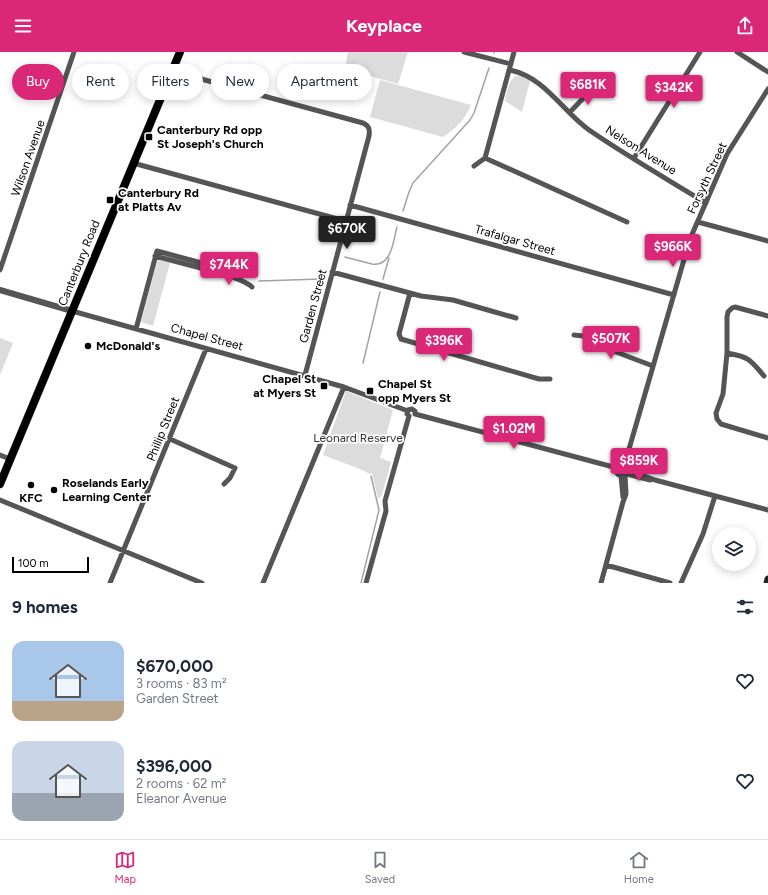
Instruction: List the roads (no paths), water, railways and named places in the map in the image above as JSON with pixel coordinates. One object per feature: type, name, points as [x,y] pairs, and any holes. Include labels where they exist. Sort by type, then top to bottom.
[{"type":"highway","name":"Canterbury Road","points":[[175,64],[180,52]]},
{"type":"highway","name":"Canterbury Road","points":[[0,484],[160,100]]},
{"type":"main road","points":[[767,583],[768,579]]},
{"type":"street","name":"Wilson Avenue","points":[[0,270],[74,52]]},
{"type":"street","name":"Nelson Avenue","points":[[464,52],[510,67],[534,79],[589,129],[706,203]]},
{"type":"street","points":[[474,166],[485,158],[514,52]]},
{"type":"street","points":[[634,158],[700,52]]},
{"type":"street","points":[[737,52],[768,72]]},
{"type":"street","name":"Garden Street","points":[[203,79],[360,122],[368,126],[370,129],[305,375]]},
{"type":"street","points":[[570,112],[593,88]]},
{"type":"street","name":"Forsyth Street","points":[[626,472],[627,456],[690,238],[727,154],[768,89]]},
{"type":"street","points":[[485,158],[627,222]]},
{"type":"street","points":[[133,163],[345,221]]},
{"type":"street","name":"Trafalgar Street","points":[[350,205],[674,295]]},
{"type":"street","points":[[698,222],[768,241]]},
{"type":"street","points":[[136,329],[156,254],[212,272],[217,270],[225,276],[245,282],[252,287]]},
{"type":"street","points":[[332,272],[428,298],[453,300],[516,318]]},
{"type":"street","name":"Chapel Street","points":[[0,290],[305,375],[344,387],[408,414],[412,409],[415,411],[415,414],[617,468]]},
{"type":"street","points":[[410,293],[399,334],[401,340],[539,379],[550,379]]},
{"type":"street","points":[[768,316],[736,307],[728,312],[727,353],[723,388],[716,413],[717,419],[725,426],[768,438]]},
{"type":"street","points":[[574,335],[583,336],[608,349],[653,366]]},
{"type":"street","name":"Phillip Street","points":[[110,583],[206,348]]},
{"type":"street","points":[[727,353],[747,358],[754,363],[764,376]]},
{"type":"street","points":[[263,583],[344,387]]},
{"type":"street","points":[[366,583],[386,512],[385,500],[408,414]]},
{"type":"street","points":[[170,439],[235,468],[230,478],[224,484]]},
{"type":"street","points":[[0,455],[10,459]]},
{"type":"street","points":[[623,502],[626,496],[626,472],[621,464],[617,468],[617,473],[626,472],[768,510]]},
{"type":"street","points":[[626,472],[641,478]]},
{"type":"street","points":[[601,583],[623,502],[626,472]]},
{"type":"street","points":[[626,488],[630,480],[634,478],[655,480]]},
{"type":"street","points":[[681,583],[704,534],[715,496]]},
{"type":"street","points":[[0,500],[202,583]]},
{"type":"street","points":[[606,565],[670,583]]},
{"type":"waterway","points":[[403,211],[413,183],[470,120],[474,113],[489,68]]},
{"type":"waterway","points":[[345,257],[372,264],[379,264],[388,257],[393,246],[397,227]]},
{"type":"waterway","points":[[383,279],[389,258]]},
{"type":"waterway","points":[[259,281],[321,279]]},
{"type":"waterway","points":[[363,363],[380,292]]},
{"type":"waterway","points":[[361,583],[379,510],[371,476]]},
{"type":"place","name":"Canterbury Rd opp St Joseph's Church","points":[[149,137]]},
{"type":"place","name":"Canterbury Rd at Platts Av","points":[[110,200]]},
{"type":"place","name":"McDonald's","points":[[88,346]]},
{"type":"place","name":"Chapel St at Myers St","points":[[324,386]]},
{"type":"place","name":"Chapel St opp Myers St","points":[[370,391]]},
{"type":"place","name":"KFC","points":[[31,485]]},
{"type":"place","name":"Roselands Early Learning Center","points":[[54,490]]},
{"type":"park label","name":"Leonard Reserve","points":[[358,438]]}]
